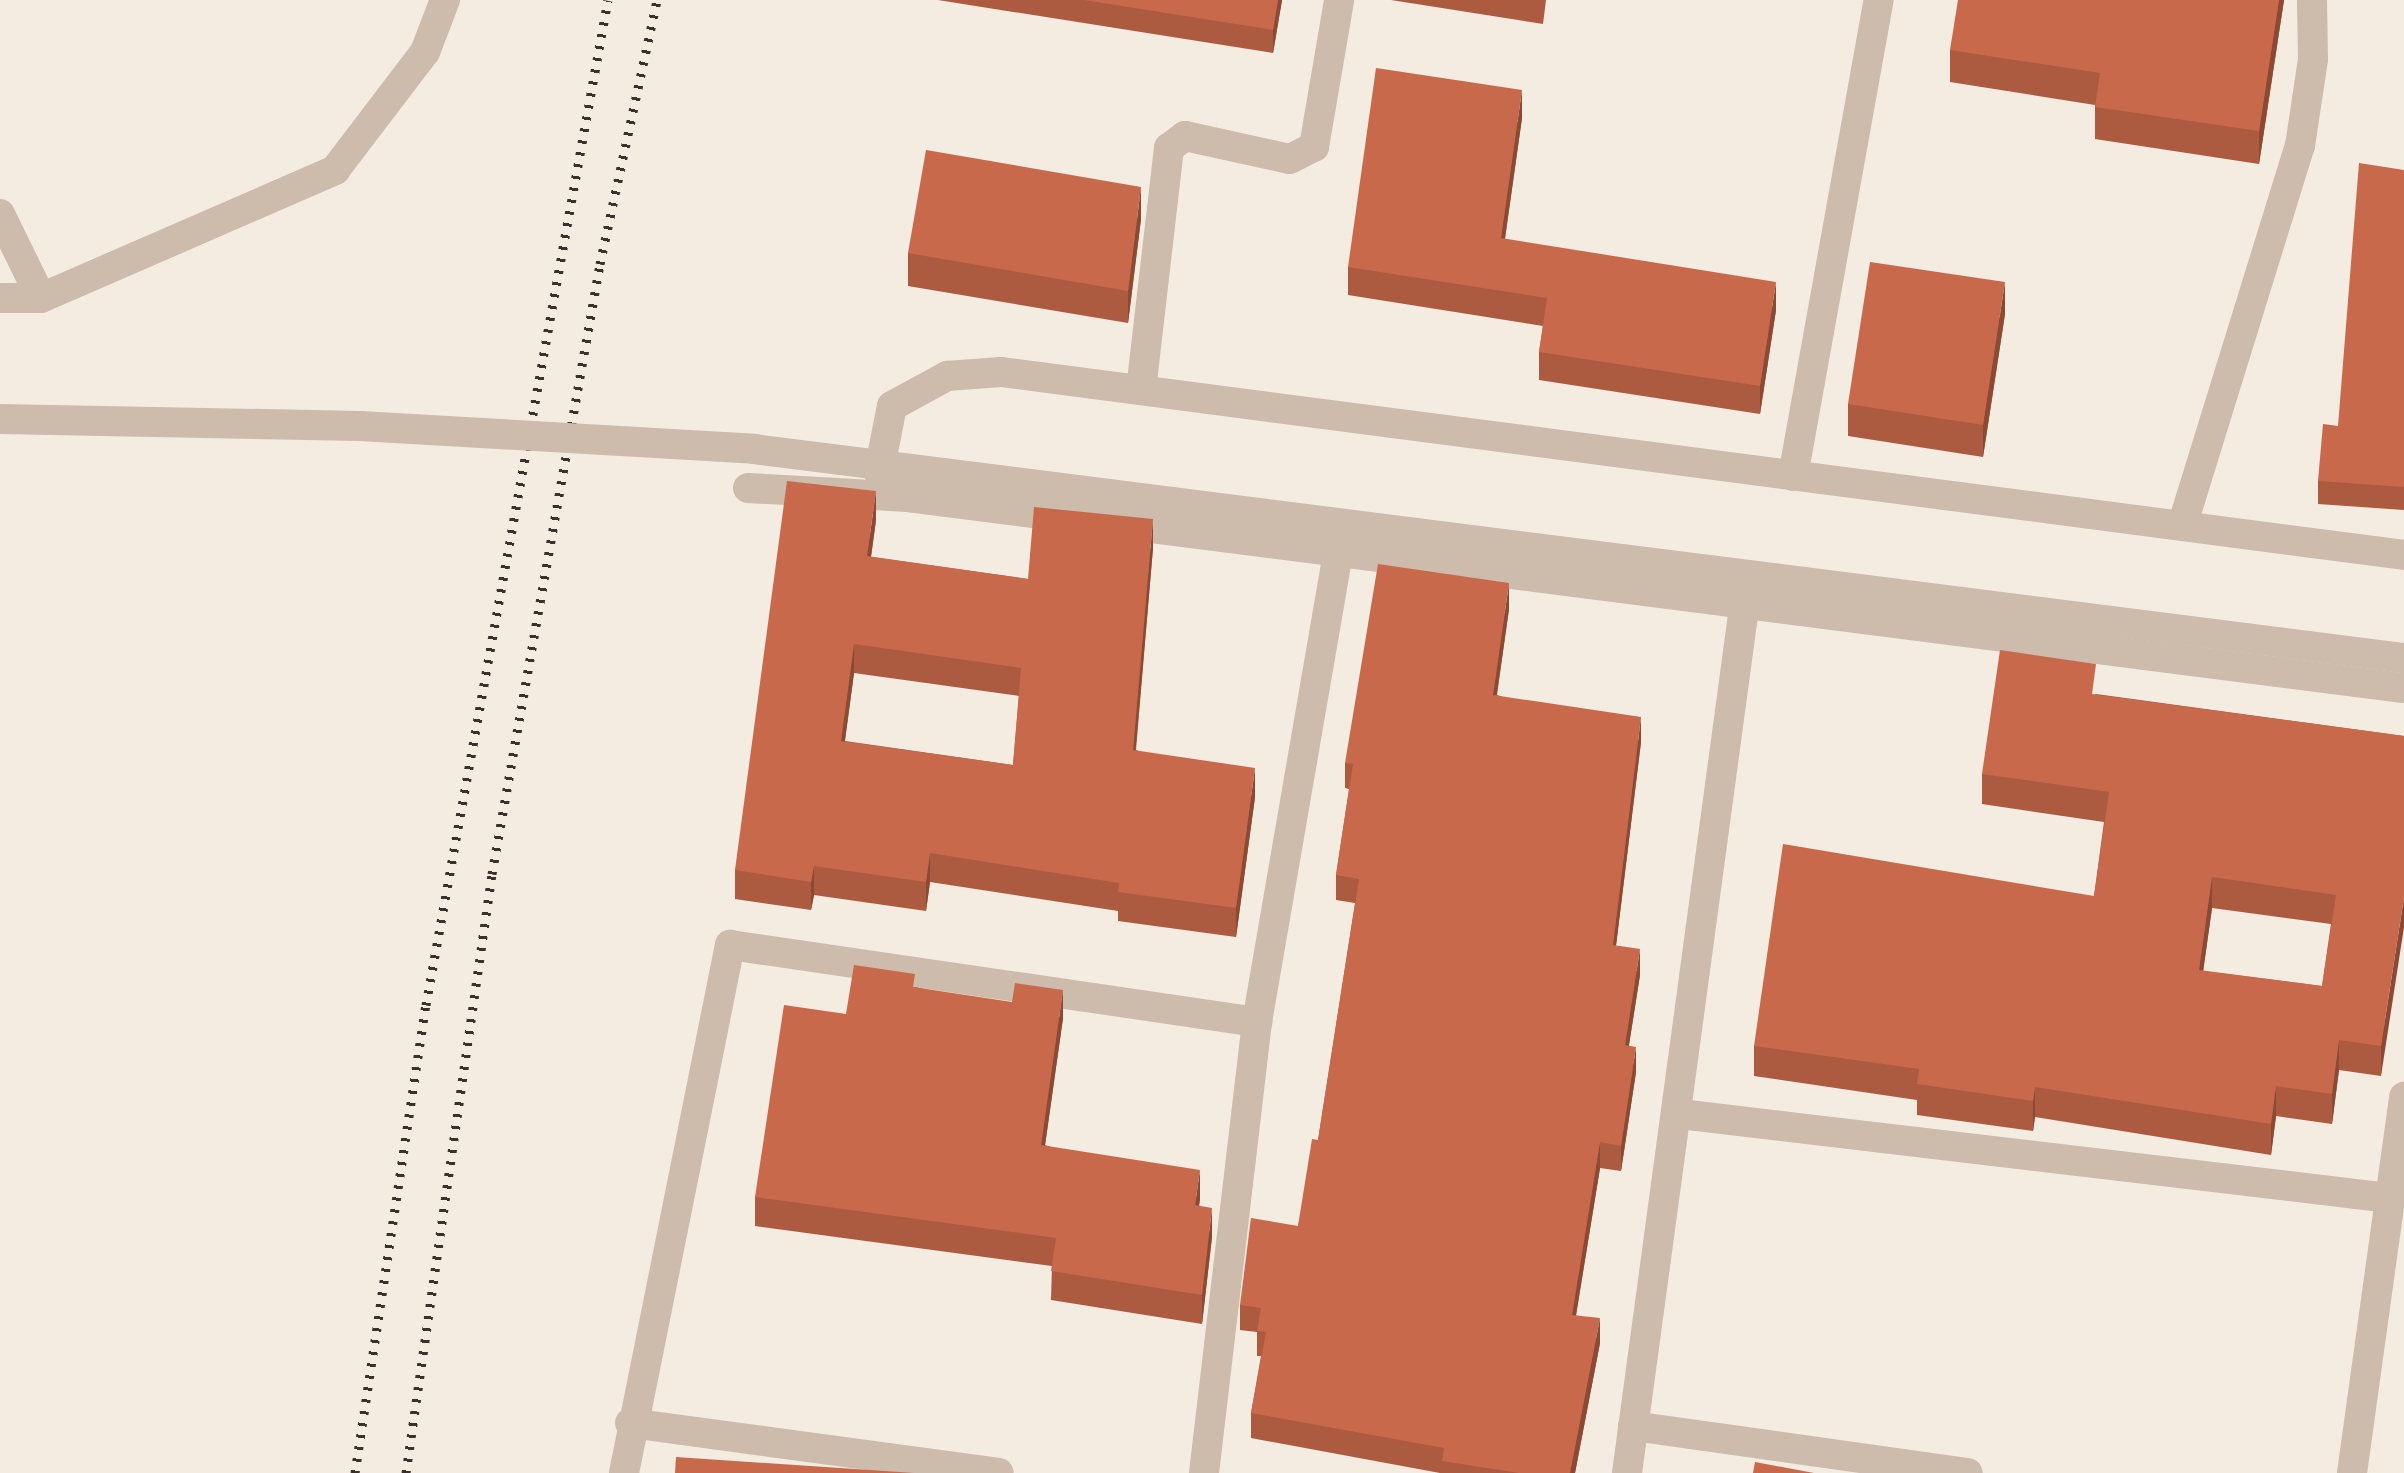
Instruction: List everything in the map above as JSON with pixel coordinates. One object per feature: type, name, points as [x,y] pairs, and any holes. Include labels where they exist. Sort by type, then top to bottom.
[{"type":"street","points":[[0,298],[41,298],[334,170],[424,52],[445,0]]},
{"type":"street","points":[[1141,390],[1169,148],[1185,136],[1290,159],[1314,147],[1339,0]]},
{"type":"street","points":[[1793,476],[1879,0]]},
{"type":"street","points":[[2183,523],[2300,146],[2313,59],[2312,0]]},
{"type":"street","points":[[0,214],[41,298]]},
{"type":"street","points":[[908,497],[879,472],[892,406],[947,376],[1000,372],[2404,555]]},
{"type":"street","points":[[0,419],[360,426],[754,449],[2404,658]]},
{"type":"street","points":[[748,488],[908,497],[1744,608],[2404,688]]},
{"type":"street","points":[[1204,1473],[1257,1022],[1338,554]]},
{"type":"street","points":[[1627,1473],[1680,1114],[1744,608]]},
{"type":"street","points":[[625,1473],[630,1423],[730,945],[1257,1022]]},
{"type":"street","points":[[2352,1473],[2389,1326],[2390,1198],[2404,1097]]},
{"type":"street","points":[[1680,1114],[2390,1198]]},
{"type":"street","points":[[630,1423],[999,1473]]},
{"type":"street","points":[[1633,1426],[1968,1473]]},
{"type":"building","points":[[1084,0],[1278,0],[1273,30]]},
{"type":"building","points":[[1958,0],[2279,0],[2259,131],[2095,107],[2100,73],[1950,50]]},
{"type":"building","points":[[1376,68],[1522,90],[1501,238],[1776,282],[1760,386],[1539,352],[1547,298],[1348,267]]},
{"type":"building","points":[[926,150],[1141,187],[1128,291],[908,253]]},
{"type":"building","points":[[2359,163],[2404,170],[2404,487],[2318,481],[2323,424],[2338,426]]},
{"type":"building","points":[[1870,262],[2005,282],[1983,425],[1848,404]]},
{"type":"building","points":[[787,481],[876,491],[867,556],[1028,579],[1034,507],[1153,519],[1133,750],[1255,768],[1236,908],[1118,892],[1119,883],[930,853],[926,882],[814,866],[811,882],[735,870]],"holes":[[[854,644],[1021,668],[1013,765],[841,741]]]},
{"type":"building","points":[[1378,564],[1509,583],[1493,695],[1641,717],[1613,945],[1640,949],[1625,1045],[1636,1047],[1621,1146],[1600,1142],[1572,1315],[1600,1318],[1570,1473],[1519,1473],[1442,1461],[1444,1448],[1251,1413],[1266,1332],[1257,1331],[1261,1308],[1240,1305],[1251,1218],[1298,1226],[1312,1139],[1318,1140],[1359,879],[1336,875],[1353,764],[1345,763]]},
{"type":"building","points":[[2000,650],[2096,664],[2092,694],[2404,736],[2404,897],[2381,1046],[2339,1040],[2332,1094],[2276,1086],[2271,1124],[2035,1087],[2033,1101],[1917,1084],[1919,1069],[1754,1046],[1783,844],[2094,896],[2109,792],[1982,774]],"holes":[[[2212,877],[2336,895],[2322,986],[2199,970]]]},
{"type":"building","points":[[854,965],[915,974],[913,987],[1012,1002],[1015,983],[1063,990],[1041,1145],[1200,1170],[1195,1205],[1212,1208],[1202,1295],[1051,1271],[1056,1238],[755,1197],[784,1005],[846,1014]]},
{"type":"building","points":[[676,1457],[914,1473],[675,1473]]},
{"type":"building","points":[[1755,1462],[1814,1473],[1753,1473]]},
{"type":"railway","points":[[355,1473],[426,1005],[608,0]]},
{"type":"railway","points":[[406,1473],[492,874],[600,264],[657,0]]}]
